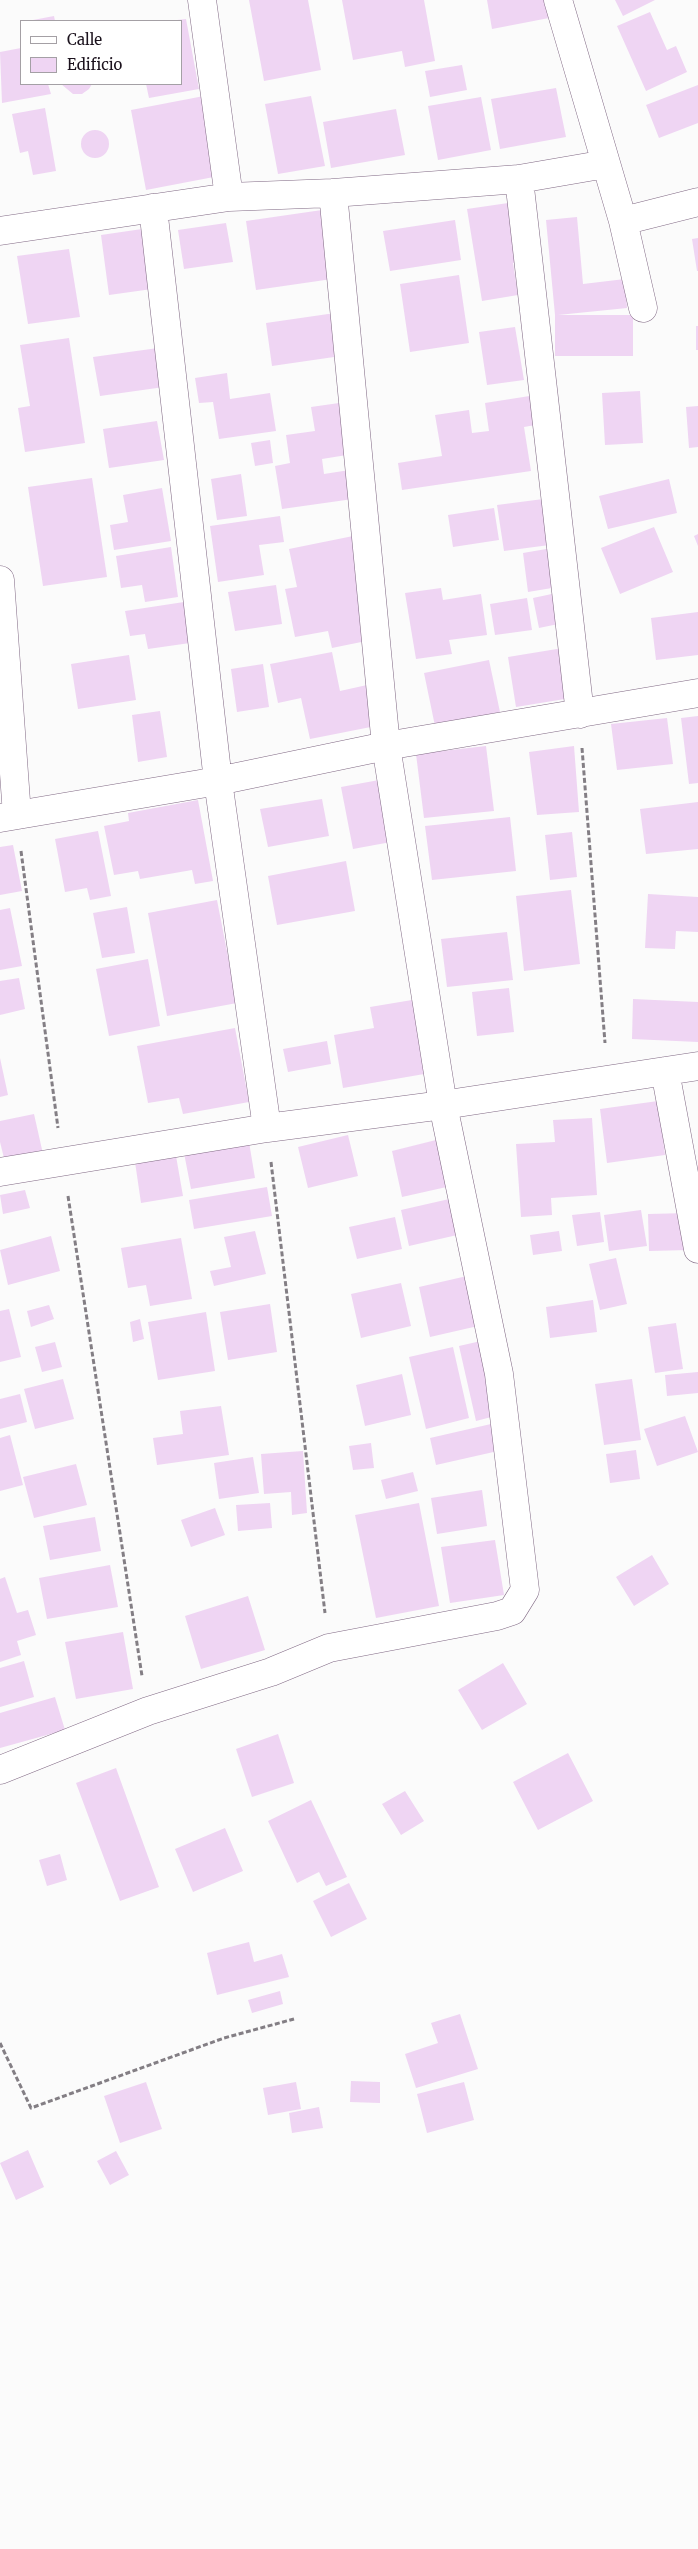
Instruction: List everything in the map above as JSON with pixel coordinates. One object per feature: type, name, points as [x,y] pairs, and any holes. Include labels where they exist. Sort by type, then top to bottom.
[{"type":"street","points":[[202,0],[229,197]]},
{"type":"street","points":[[558,0],[623,221],[643,308]]},
{"type":"street","points":[[0,231],[229,197],[333,193],[519,179],[606,164]]},
{"type":"street","points":[[519,179],[580,714]]},
{"type":"street","points":[[0,1770],[148,1711],[271,1672],[330,1648],[498,1616],[512,1611],[525,1590],[499,1374],[442,1105],[386,746],[333,193]]},
{"type":"street","points":[[623,221],[698,202]]},
{"type":"street","points":[[153,208],[218,781],[267,1128]]},
{"type":"street","points":[[0,580],[8,817],[218,781],[386,746],[698,693]]},
{"type":"street","points":[[0,1172],[62,1160],[267,1128],[442,1105],[698,1066]]},
{"type":"street","points":[[665,1072],[698,1249]]},
{"type":"path","points":[[580,714],[607,1079]]},
{"type":"path","points":[[8,817],[148,1711]]},
{"type":"path","points":[[267,1128],[330,1648]]},
{"type":"path","points":[[0,2043],[31,2108],[224,2038],[294,2019]]},
{"type":"building","points":[[249,0],[308,0],[321,70],[264,81]]},
{"type":"building","points":[[342,0],[424,0],[435,61],[405,67],[402,51],[353,60]]},
{"type":"building","points":[[487,0],[545,0],[549,18],[492,29]]},
{"type":"building","points":[[615,0],[655,0],[623,16]]},
{"type":"building","points":[[650,12],[667,50],[676,46],[687,72],[646,91],[617,26]]},
{"type":"building","points":[[54,16],[55,20],[33,20]]},
{"type":"building","points":[[186,19],[199,89],[149,98],[146,85],[182,85],[182,20],[177,20]]},
{"type":"building","points":[[20,48],[20,85],[48,85],[51,94],[2,103],[0,52]]},
{"type":"building","points":[[462,65],[467,90],[430,97],[425,71]]},
{"type":"building","points":[[62,85],[91,85],[82,94],[73,94]]},
{"type":"building","points":[[698,85],[698,123],[659,138],[646,105]]},
{"type":"building","points":[[556,88],[566,137],[500,149],[491,99]]},
{"type":"building","points":[[204,96],[219,176],[146,190],[131,110]]},
{"type":"building","points":[[311,96],[325,166],[278,174],[265,104]]},
{"type":"building","points":[[481,97],[491,150],[438,160],[428,106]]},
{"type":"building","points":[[45,108],[56,171],[33,175],[28,151],[20,153],[12,114]]},
{"type":"building","points":[[396,109],[405,155],[331,168],[323,122]]},
{"type":"building","points":[[95,130],[105,134],[109,144],[105,154],[95,158],[85,154],[81,144],[85,134]]},
{"type":"building","points":[[515,202],[525,262],[513,263],[518,295],[482,301],[467,209]]},
{"type":"building","points":[[322,210],[332,279],[256,290],[246,221]]},
{"type":"building","points":[[577,217],[583,284],[625,279],[627,308],[558,315],[633,315],[633,356],[555,356],[555,315],[546,220]]},
{"type":"building","points":[[455,220],[461,260],[390,271],[383,231]]},
{"type":"building","points":[[226,223],[233,262],[184,269],[178,230]]},
{"type":"building","points":[[142,229],[152,289],[109,295],[101,235]]},
{"type":"building","points":[[698,238],[698,271],[697,271],[692,239]]},
{"type":"building","points":[[69,249],[80,317],[28,324],[17,256]]},
{"type":"building","points":[[459,275],[469,343],[410,352],[400,284]]},
{"type":"building","points":[[335,313],[341,356],[272,366],[266,323]]},
{"type":"building","points":[[696,326],[698,326],[698,350],[696,350]]},
{"type":"building","points":[[515,327],[524,380],[487,385],[479,332]]},
{"type":"building","points":[[69,338],[85,443],[25,452],[18,408],[30,406],[20,345]]},
{"type":"building","points":[[158,348],[164,387],[100,396],[93,357]]},
{"type":"building","points":[[227,373],[230,399],[270,393],[276,431],[219,439],[213,402],[199,403],[195,378]]},
{"type":"building","points":[[640,391],[643,443],[605,445],[602,393]]},
{"type":"building","points":[[536,395],[541,424],[524,427],[531,471],[402,490],[398,463],[442,456],[435,415],[469,410],[472,433],[489,431],[485,403]]},
{"type":"building","points":[[346,402],[353,454],[322,459],[324,474],[356,469],[360,498],[282,509],[275,466],[290,463],[286,435],[315,431],[311,407]]},
{"type":"building","points":[[698,406],[698,447],[689,448],[686,407]]},
{"type":"building","points":[[157,421],[164,460],[109,468],[103,429]]},
{"type":"building","points":[[270,440],[273,463],[255,466],[251,443]]},
{"type":"building","points":[[241,474],[247,516],[217,520],[211,479]]},
{"type":"building","points":[[92,478],[107,577],[43,586],[28,487]]},
{"type":"building","points":[[669,479],[677,513],[608,529],[599,496]]},
{"type":"building","points":[[162,488],[171,541],[114,550],[110,525],[128,522],[123,495]]},
{"type":"building","points":[[551,498],[557,544],[504,551],[497,505]]},
{"type":"building","points":[[494,508],[499,540],[453,547],[448,515]]},
{"type":"building","points":[[280,516],[284,542],[259,545],[264,575],[218,582],[210,526]]},
{"type":"building","points":[[654,527],[673,572],[620,594],[601,548]]},
{"type":"building","points":[[698,534],[698,546],[694,536]]},
{"type":"building","points":[[358,535],[371,640],[332,648],[328,631],[295,637],[285,589],[297,587],[289,549]]},
{"type":"building","points":[[171,547],[178,597],[145,602],[142,585],[121,588],[116,556]]},
{"type":"building","points":[[558,547],[564,586],[528,592],[523,553]]},
{"type":"building","points":[[276,585],[282,624],[235,631],[228,592]]},
{"type":"building","points":[[441,588],[443,600],[481,594],[487,635],[449,640],[452,654],[416,659],[405,593]]},
{"type":"building","points":[[561,592],[568,622],[539,628],[533,598]]},
{"type":"building","points":[[527,598],[532,630],[495,635],[490,604]]},
{"type":"building","points":[[184,602],[190,643],[148,649],[145,634],[130,636],[125,611]]},
{"type":"building","points":[[698,612],[698,655],[656,660],[651,618]]},
{"type":"building","points":[[563,648],[571,698],[516,707],[508,657]]},
{"type":"building","points":[[332,652],[340,691],[376,683],[381,725],[310,739],[301,698],[278,703],[270,664]]},
{"type":"building","points":[[129,655],[136,700],[78,709],[71,664]]},
{"type":"building","points":[[489,660],[500,712],[435,726],[424,673]]},
{"type":"building","points":[[263,664],[269,707],[237,712],[231,669]]},
{"type":"building","points":[[160,711],[167,757],[138,762],[132,715]]},
{"type":"building","points":[[698,716],[698,783],[689,784],[681,718]]},
{"type":"building","points":[[667,718],[673,764],[617,770],[611,724]]},
{"type":"building","points":[[486,746],[494,811],[424,818],[416,754]]},
{"type":"building","points":[[574,746],[579,812],[537,815],[529,752]]},
{"type":"building","points":[[379,780],[391,842],[353,849],[341,787]]},
{"type":"building","points":[[322,799],[329,836],[268,847],[260,809]]},
{"type":"building","points":[[198,800],[213,881],[195,884],[192,870],[140,879],[138,871],[114,875],[104,826],[129,821],[128,813]]},
{"type":"building","points":[[698,802],[698,849],[646,854],[640,809]]},
{"type":"building","points":[[510,817],[516,871],[432,880],[425,826]]},
{"type":"building","points":[[98,831],[111,896],[90,900],[87,888],[65,892],[55,839]]},
{"type":"building","points":[[572,832],[577,877],[550,880],[545,835]]},
{"type":"building","points":[[13,845],[22,891],[0,895],[0,847]]},
{"type":"building","points":[[346,861],[355,911],[277,925],[268,876]]},
{"type":"building","points":[[571,890],[580,964],[524,971],[516,896]]},
{"type":"building","points":[[648,894],[698,897],[698,932],[676,931],[675,949],[645,948]]},
{"type":"building","points":[[217,900],[237,1003],[167,1016],[148,913]]},
{"type":"building","points":[[127,907],[135,953],[102,958],[93,913]]},
{"type":"building","points":[[10,908],[22,966],[0,970],[0,910]]},
{"type":"building","points":[[507,932],[513,980],[447,987],[441,939]]},
{"type":"building","points":[[148,959],[160,1026],[109,1036],[96,969]]},
{"type":"building","points":[[19,978],[25,1009],[0,1015],[0,981]]},
{"type":"building","points":[[509,988],[514,1032],[477,1036],[472,992]]},
{"type":"building","points":[[418,999],[430,1073],[343,1088],[334,1035],[374,1028],[370,1007]]},
{"type":"building","points":[[633,999],[698,1002],[698,1042],[632,1039]]},
{"type":"building","points":[[235,1028],[249,1102],[183,1114],[179,1098],[148,1103],[137,1046]]},
{"type":"building","points":[[327,1041],[331,1064],[288,1072],[283,1049]]},
{"type":"building","points":[[0,1058],[8,1095],[0,1097]]},
{"type":"building","points":[[658,1101],[665,1155],[607,1163],[600,1109]]},
{"type":"building","points":[[34,1114],[43,1154],[5,1162],[0,1142],[0,1121]]},
{"type":"building","points":[[592,1118],[597,1195],[551,1198],[552,1215],[521,1217],[516,1144],[555,1142],[553,1120]]},
{"type":"building","points":[[348,1135],[358,1176],[308,1188],[298,1147]]},
{"type":"building","points":[[440,1139],[451,1186],[402,1197],[392,1151]]},
{"type":"building","points":[[249,1142],[255,1178],[191,1189],[184,1153]]},
{"type":"building","points":[[176,1156],[183,1196],[141,1203],[135,1162]]},
{"type":"building","points":[[267,1187],[272,1216],[194,1229],[189,1200]]},
{"type":"building","points":[[25,1190],[30,1208],[3,1214],[0,1195]]},
{"type":"building","points":[[458,1197],[466,1233],[409,1246],[401,1210]]},
{"type":"building","points":[[641,1210],[647,1246],[609,1251],[604,1215]]},
{"type":"building","points":[[600,1212],[604,1242],[577,1246],[572,1215]]},
{"type":"building","points":[[688,1213],[689,1250],[649,1251],[648,1214]]},
{"type":"building","points":[[395,1217],[402,1249],[357,1259],[349,1227]]},
{"type":"building","points":[[255,1231],[266,1274],[214,1286],[210,1271],[231,1267],[224,1237]]},
{"type":"building","points":[[559,1231],[562,1251],[533,1255],[530,1235]]},
{"type":"building","points":[[51,1236],[60,1271],[8,1285],[0,1250]]},
{"type":"building","points":[[181,1238],[192,1299],[150,1306],[146,1285],[128,1288],[121,1248]]},
{"type":"building","points":[[616,1258],[627,1304],[600,1310],[589,1264]]},
{"type":"building","points":[[467,1276],[478,1326],[430,1337],[419,1287]]},
{"type":"building","points":[[401,1283],[411,1326],[361,1338],[351,1294]]},
{"type":"building","points":[[593,1300],[597,1332],[550,1338],[546,1307]]},
{"type":"building","points":[[270,1304],[277,1352],[228,1360],[220,1312]]},
{"type":"building","points":[[49,1305],[54,1319],[31,1327],[27,1311]]},
{"type":"building","points":[[9,1309],[21,1357],[0,1362],[0,1311]]},
{"type":"building","points":[[206,1312],[215,1371],[158,1380],[148,1322]]},
{"type":"building","points":[[140,1319],[144,1339],[133,1342],[130,1322]]},
{"type":"building","points":[[676,1323],[683,1369],[655,1373],[648,1327]]},
{"type":"building","points":[[481,1341],[499,1415],[476,1421],[459,1346]]},
{"type":"building","points":[[55,1342],[62,1367],[42,1372],[35,1347]]},
{"type":"building","points":[[453,1347],[469,1418],[426,1429],[409,1357]]},
{"type":"building","points":[[698,1372],[698,1393],[667,1396],[665,1375]]},
{"type":"building","points":[[402,1374],[411,1415],[365,1426],[356,1385]]},
{"type":"building","points":[[63,1379],[74,1419],[35,1429],[24,1389]]},
{"type":"building","points":[[632,1379],[641,1440],[604,1445],[595,1384]]},
{"type":"building","points":[[20,1394],[27,1422],[0,1429],[0,1399]]},
{"type":"building","points":[[221,1406],[229,1455],[157,1465],[153,1438],[183,1434],[180,1411]]},
{"type":"building","points":[[685,1416],[698,1452],[657,1466],[644,1429]]},
{"type":"building","points":[[491,1424],[498,1451],[436,1465],[430,1438]]},
{"type":"building","points":[[10,1435],[23,1485],[0,1491],[0,1438]]},
{"type":"building","points":[[371,1443],[374,1468],[353,1470],[349,1446]]},
{"type":"building","points":[[636,1450],[640,1479],[610,1483],[606,1454]]},
{"type":"building","points":[[303,1451],[307,1513],[292,1515],[291,1492],[264,1494],[261,1454]]},
{"type":"building","points":[[253,1457],[259,1493],[219,1499],[214,1463]]},
{"type":"building","points":[[76,1464],[87,1505],[34,1518],[23,1477]]},
{"type":"building","points":[[413,1472],[418,1491],[386,1499],[381,1480]]},
{"type":"building","points":[[482,1490],[487,1526],[437,1534],[431,1498]]},
{"type":"building","points":[[270,1503],[272,1528],[238,1531],[236,1505]]},
{"type":"building","points":[[419,1503],[439,1606],[376,1618],[355,1515]]},
{"type":"building","points":[[215,1508],[225,1535],[191,1547],[181,1520]]},
{"type":"building","points":[[95,1517],[101,1551],[50,1560],[43,1526]]},
{"type":"building","points":[[495,1540],[504,1595],[450,1603],[441,1547]]},
{"type":"building","points":[[652,1555],[669,1584],[634,1606],[616,1577]]},
{"type":"building","points":[[110,1565],[118,1607],[47,1619],[39,1578]]},
{"type":"building","points":[[5,1577],[17,1613],[28,1610],[36,1635],[17,1641],[21,1655],[0,1662],[0,1579]]},
{"type":"building","points":[[248,1596],[265,1650],[201,1669],[185,1616]]},
{"type":"building","points":[[123,1632],[133,1689],[76,1699],[65,1642]]},
{"type":"building","points":[[24,1661],[34,1697],[0,1707],[0,1668]]},
{"type":"building","points":[[503,1663],[527,1704],[482,1730],[458,1690]]},
{"type":"building","points":[[55,1697],[65,1730],[0,1748],[0,1713]]},
{"type":"building","points":[[278,1734],[294,1783],[252,1797],[236,1749]]},
{"type":"building","points":[[568,1753],[593,1801],[538,1830],[513,1782]]},
{"type":"building","points":[[116,1768],[159,1887],[120,1901],[76,1783]]},
{"type":"building","points":[[405,1791],[424,1821],[401,1835],[382,1804]]},
{"type":"building","points":[[311,1800],[347,1877],[326,1886],[319,1872],[297,1883],[268,1821]]},
{"type":"building","points":[[225,1828],[243,1871],[193,1892],[175,1849]]},
{"type":"building","points":[[60,1854],[67,1880],[47,1886],[39,1860]]},
{"type":"building","points":[[349,1883],[367,1919],[331,1937],[313,1901]]},
{"type":"building","points":[[249,1942],[254,1962],[282,1954],[289,1977],[217,1995],[207,1953]]},
{"type":"building","points":[[280,1991],[283,2004],[252,2013],[248,2000]]},
{"type":"building","points":[[460,2014],[478,2069],[416,2088],[405,2054],[438,2043],[431,2023]]},
{"type":"building","points":[[351,2081],[380,2082],[380,2103],[350,2102]]},
{"type":"building","points":[[146,2082],[162,2129],[120,2143],[104,2096]]},
{"type":"building","points":[[296,2082],[301,2109],[268,2115],[263,2088]]},
{"type":"building","points":[[464,2082],[474,2120],[427,2133],[417,2094]]},
{"type":"building","points":[[319,2107],[323,2128],[292,2133],[289,2113]]},
{"type":"building","points":[[28,2150],[44,2187],[16,2200],[0,2163]]},
{"type":"building","points":[[116,2151],[129,2175],[110,2185],[97,2161]]}]
